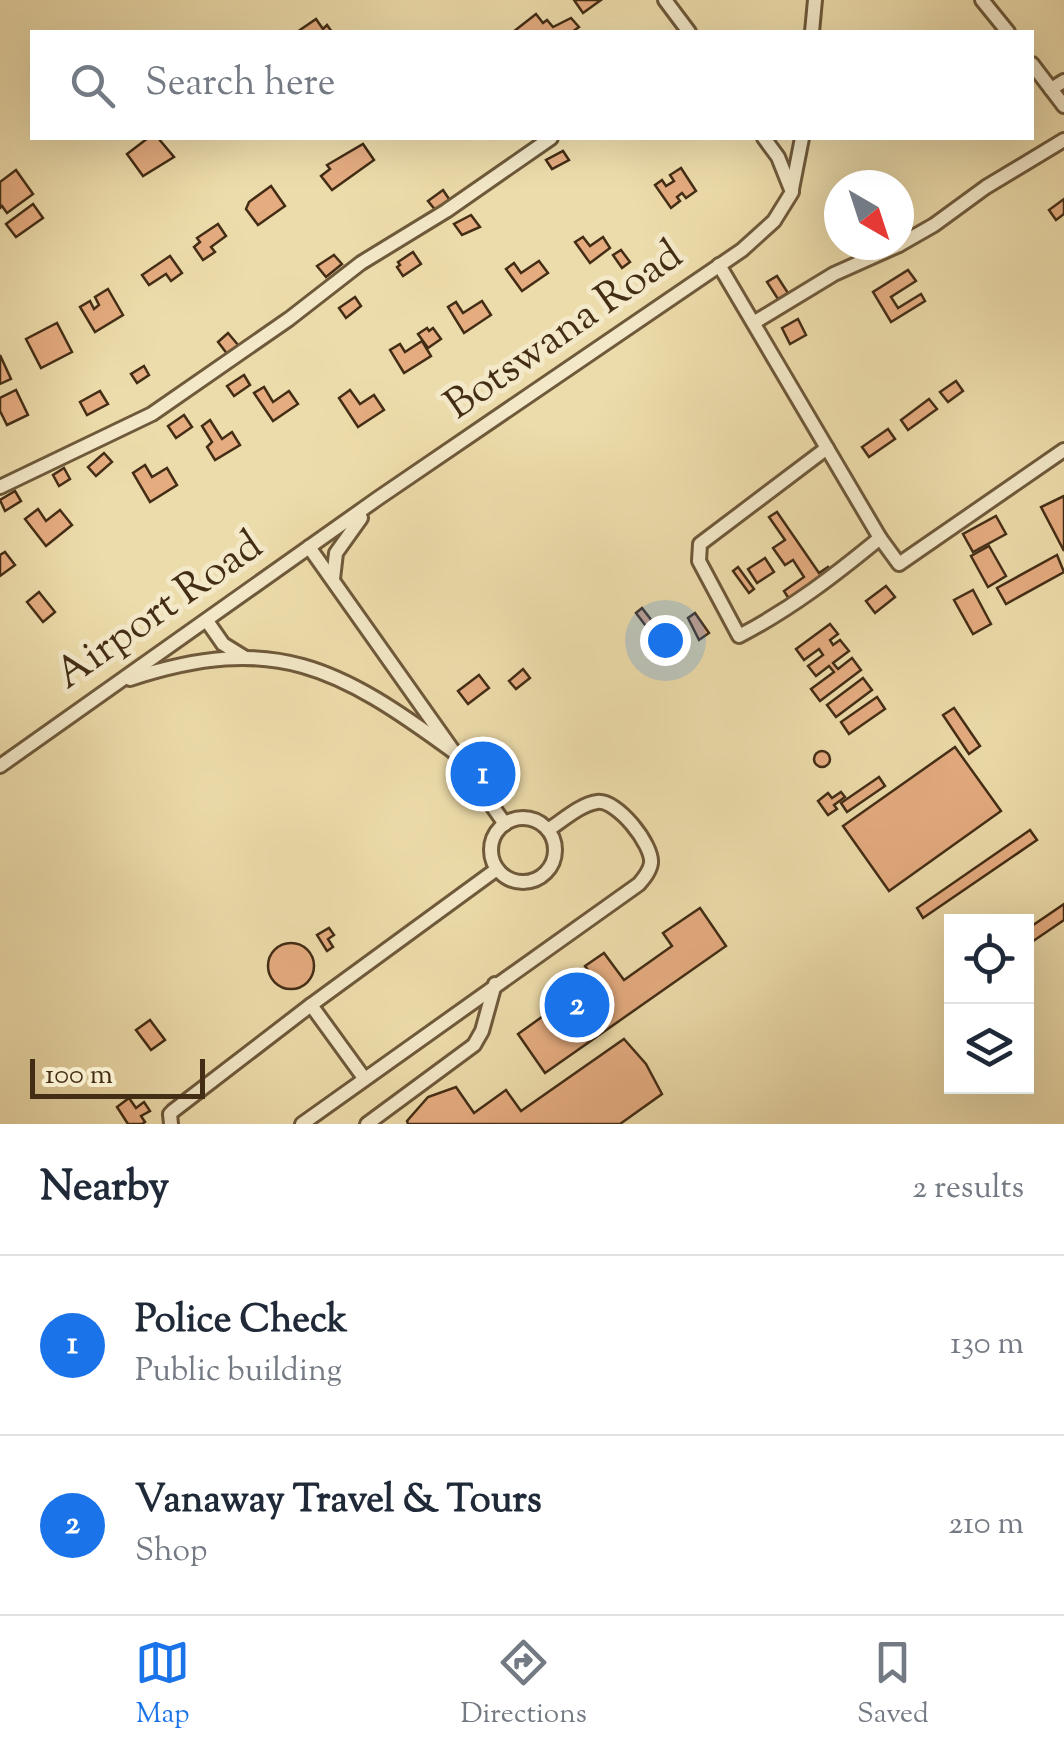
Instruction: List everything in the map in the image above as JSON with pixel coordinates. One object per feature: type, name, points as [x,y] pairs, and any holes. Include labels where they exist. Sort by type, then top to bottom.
[{"type":"street","points":[[664,0],[686,30]]},
{"type":"street","points":[[812,30],[815,0]]},
{"type":"street","points":[[982,0],[1006,30]]},
{"type":"street","points":[[1034,67],[1064,106]]},
{"type":"street","points":[[1051,89],[1064,81]]},
{"type":"street","points":[[0,487],[152,414],[362,263],[446,211],[547,140]]},
{"type":"street","points":[[766,140],[778,156],[792,192]]},
{"type":"street","points":[[792,192],[802,140]]},
{"type":"street","points":[[914,236],[986,186],[1064,140]]},
{"type":"street","name":"Botswana Road","points":[[310,547],[742,250],[774,221],[792,192]]},
{"type":"street","points":[[755,322],[834,274],[865,260]]},
{"type":"street","points":[[719,265],[899,564],[1064,450]]},
{"type":"street","points":[[828,448],[700,544],[699,562],[739,636],[806,597],[880,538]]},
{"type":"street","points":[[333,582],[333,564],[344,539],[378,499]]},
{"type":"street","points":[[310,547],[504,824]]},
{"type":"street","name":"Airport Road","points":[[0,766],[310,547]]},
{"type":"street","points":[[207,621],[223,644],[246,658]]},
{"type":"street","points":[[112,685],[174,665],[246,658],[286,661],[349,682],[454,752]]},
{"type":"street","points":[[302,1124],[639,884],[649,870],[650,854],[641,838],[618,808],[609,803],[592,803],[548,830]]},
{"type":"street","points":[[528,818],[548,830],[555,851],[547,871],[538,878],[516,881],[497,868],[491,850],[497,831],[504,824],[528,818]]},
{"type":"street","points":[[171,1124],[173,1111],[497,868]]},
{"type":"street","points":[[367,1124],[474,1045],[482,1031],[495,984]]},
{"type":"street","points":[[310,1005],[364,1078]]},
{"type":"building","points":[[574,0],[601,0],[583,13]]},
{"type":"building","points":[[536,14],[553,27],[571,18],[579,27],[575,30],[516,30]]},
{"type":"building","points":[[316,19],[323,29],[327,25],[331,30],[300,30]]},
{"type":"building","points":[[145,140],[160,140],[174,157],[143,176],[127,154]]},
{"type":"building","points":[[363,144],[374,160],[332,190],[321,176],[330,169],[327,165]]},
{"type":"building","points":[[563,151],[569,160],[552,169],[546,160]]},
{"type":"building","points":[[681,168],[696,191],[686,198],[682,193],[677,197],[680,201],[671,208],[655,185],[662,180],[666,186],[674,181],[670,175]]},
{"type":"building","points":[[16,170],[33,194],[7,213],[0,208],[0,182]]},
{"type":"building","points":[[271,186],[285,206],[258,225],[246,209],[249,202]]},
{"type":"building","points":[[443,190],[451,202],[437,212],[428,201]]},
{"type":"building","points":[[1064,199],[1064,214],[1056,220],[1049,210]]},
{"type":"building","points":[[33,204],[43,218],[16,237],[6,224]]},
{"type":"building","points":[[471,215],[480,227],[462,235],[454,224]]},
{"type":"building","points":[[218,224],[226,236],[211,247],[215,252],[203,260],[194,247],[200,242],[197,238]]},
{"type":"building","points":[[583,237],[590,246],[603,237],[610,248],[590,263],[575,242]]},
{"type":"building","points":[[621,250],[630,262],[622,268],[613,255]]},
{"type":"building","points":[[413,252],[421,264],[403,276],[398,262]]},
{"type":"building","points":[[334,255],[342,264],[326,277],[317,266]]},
{"type":"building","points":[[170,256],[182,273],[171,281],[166,274],[149,285],[142,275]]},
{"type":"building","points":[[539,261],[548,273],[522,291],[506,269],[514,263],[521,273]]},
{"type":"building","points":[[908,270],[916,281],[891,297],[898,308],[921,294],[925,301],[891,322],[873,292]]},
{"type":"building","points":[[777,276],[788,293],[778,299],[767,282]]},
{"type":"building","points":[[108,289],[123,315],[95,332],[80,307],[90,301],[94,309],[99,305],[95,297]]},
{"type":"building","points":[[355,297],[361,306],[346,318],[339,308]]},
{"type":"building","points":[[482,301],[491,315],[464,333],[448,307],[456,302],[463,313]]},
{"type":"building","points":[[798,319],[806,335],[790,344],[782,328]]},
{"type":"building","points":[[57,323],[72,352],[41,368],[26,339]]},
{"type":"building","points":[[433,328],[441,339],[428,348],[418,334]]},
{"type":"building","points":[[228,333],[239,346],[228,355],[218,342]]},
{"type":"building","points":[[422,341],[431,356],[404,373],[390,350],[400,344],[405,352]]},
{"type":"building","points":[[0,355],[11,379],[0,384]]},
{"type":"building","points":[[144,366],[149,375],[137,383],[131,374]]},
{"type":"building","points":[[244,375],[250,385],[234,396],[227,386]]},
{"type":"building","points":[[956,381],[963,391],[948,402],[940,392]]},
{"type":"building","points":[[264,387],[273,402],[289,391],[298,404],[273,421],[254,393]]},
{"type":"building","points":[[16,390],[28,415],[7,425],[0,411],[0,398]]},
{"type":"building","points":[[350,390],[360,404],[374,395],[384,410],[358,427],[339,398]]},
{"type":"building","points":[[100,391],[108,404],[87,415],[80,402]]},
{"type":"building","points":[[929,399],[937,409],[908,430],[901,420]]},
{"type":"building","points":[[184,415],[192,427],[176,438],[168,426]]},
{"type":"building","points":[[210,420],[222,439],[232,432],[240,445],[215,460],[207,447],[212,442],[202,426]]},
{"type":"building","points":[[888,429],[895,439],[869,457],[862,447]]},
{"type":"building","points":[[104,453],[112,462],[96,476],[88,467]]},
{"type":"building","points":[[145,465],[152,477],[167,468],[177,485],[150,502],[133,473]]},
{"type":"building","points":[[64,468],[70,479],[59,486],[53,475]]},
{"type":"building","points":[[15,491],[21,501],[5,511],[0,500]]},
{"type":"building","points":[[1064,496],[1064,551],[1041,507]]},
{"type":"building","points":[[38,509],[46,521],[60,510],[72,525],[46,546],[25,519]]},
{"type":"building","points":[[777,512],[819,573],[828,567],[833,573],[791,602],[784,591],[804,577],[793,560],[785,565],[773,548],[785,540],[769,517]]},
{"type":"building","points":[[996,516],[1006,534],[973,552],[963,534]]},
{"type":"building","points":[[989,546],[1006,576],[988,587],[971,556]]},
{"type":"building","points":[[5,552],[15,565],[0,576],[0,555]]},
{"type":"building","points":[[1057,555],[1064,572],[1006,604],[997,588]]},
{"type":"building","points":[[765,558],[774,572],[757,583],[748,569]]},
{"type":"building","points":[[738,567],[754,589],[749,593],[733,571]]},
{"type":"building","points":[[886,586],[895,597],[875,613],[866,601]]},
{"type":"building","points":[[973,590],[991,624],[973,634],[954,600]]},
{"type":"building","points":[[39,592],[55,612],[43,622],[27,602]]},
{"type":"building","points":[[642,608],[663,635],[655,638],[636,613]]},
{"type":"building","points":[[695,613],[709,633],[699,640],[688,618]]},
{"type":"building","points":[[830,624],[838,634],[830,640],[833,645],[840,640],[849,651],[833,663],[838,669],[852,658],[861,670],[820,701],[811,689],[834,672],[829,666],[816,676],[808,666],[823,655],[819,649],[804,660],[796,649]]},
{"type":"building","points":[[523,669],[530,678],[516,689],[509,681]]},
{"type":"building","points":[[479,675],[489,688],[468,704],[458,691]]},
{"type":"building","points":[[863,678],[872,690],[836,717],[827,705]]},
{"type":"building","points":[[877,697],[885,709],[849,734],[841,722]]},
{"type":"building","points":[[954,708],[980,746],[969,754],[943,715]]},
{"type":"building","points":[[955,747],[1001,811],[889,891],[843,826]]},
{"type":"building","points":[[822,751],[830,759],[822,767],[814,759]]},
{"type":"building","points":[[879,777],[885,786],[847,812],[841,803]]},
{"type":"building","points":[[841,792],[845,797],[828,815],[818,801],[828,793],[832,798]]},
{"type":"building","points":[[1030,830],[1037,840],[923,918],[917,908]]},
{"type":"building","points":[[1064,904],[1064,920],[1034,941],[1034,925]]},
{"type":"building","points":[[700,908],[726,946],[545,1073],[518,1034],[553,1009],[568,1030],[579,1021],[558,991],[604,953],[624,980],[672,946],[663,933]]},
{"type":"building","points":[[329,928],[334,935],[328,939],[333,947],[327,951],[317,935]]},
{"type":"building","points":[[291,943],[307,950],[314,966],[307,982],[291,989],[275,982],[268,966],[275,950]]},
{"type":"building","points":[[150,1020],[165,1040],[151,1050],[136,1030]]},
{"type":"building","points":[[624,1039],[646,1064],[662,1094],[620,1124],[408,1124],[428,1097],[456,1087],[474,1113],[506,1090],[521,1111]]},
{"type":"building","points":[[129,1098],[136,1108],[144,1102],[150,1111],[141,1116],[145,1122],[142,1124],[128,1124],[117,1107]]},
{"type":"place","name":"Police Check","points":[[483,774]]},
{"type":"place","name":"Vanaway Travel & Tours","points":[[577,1005]]}]
